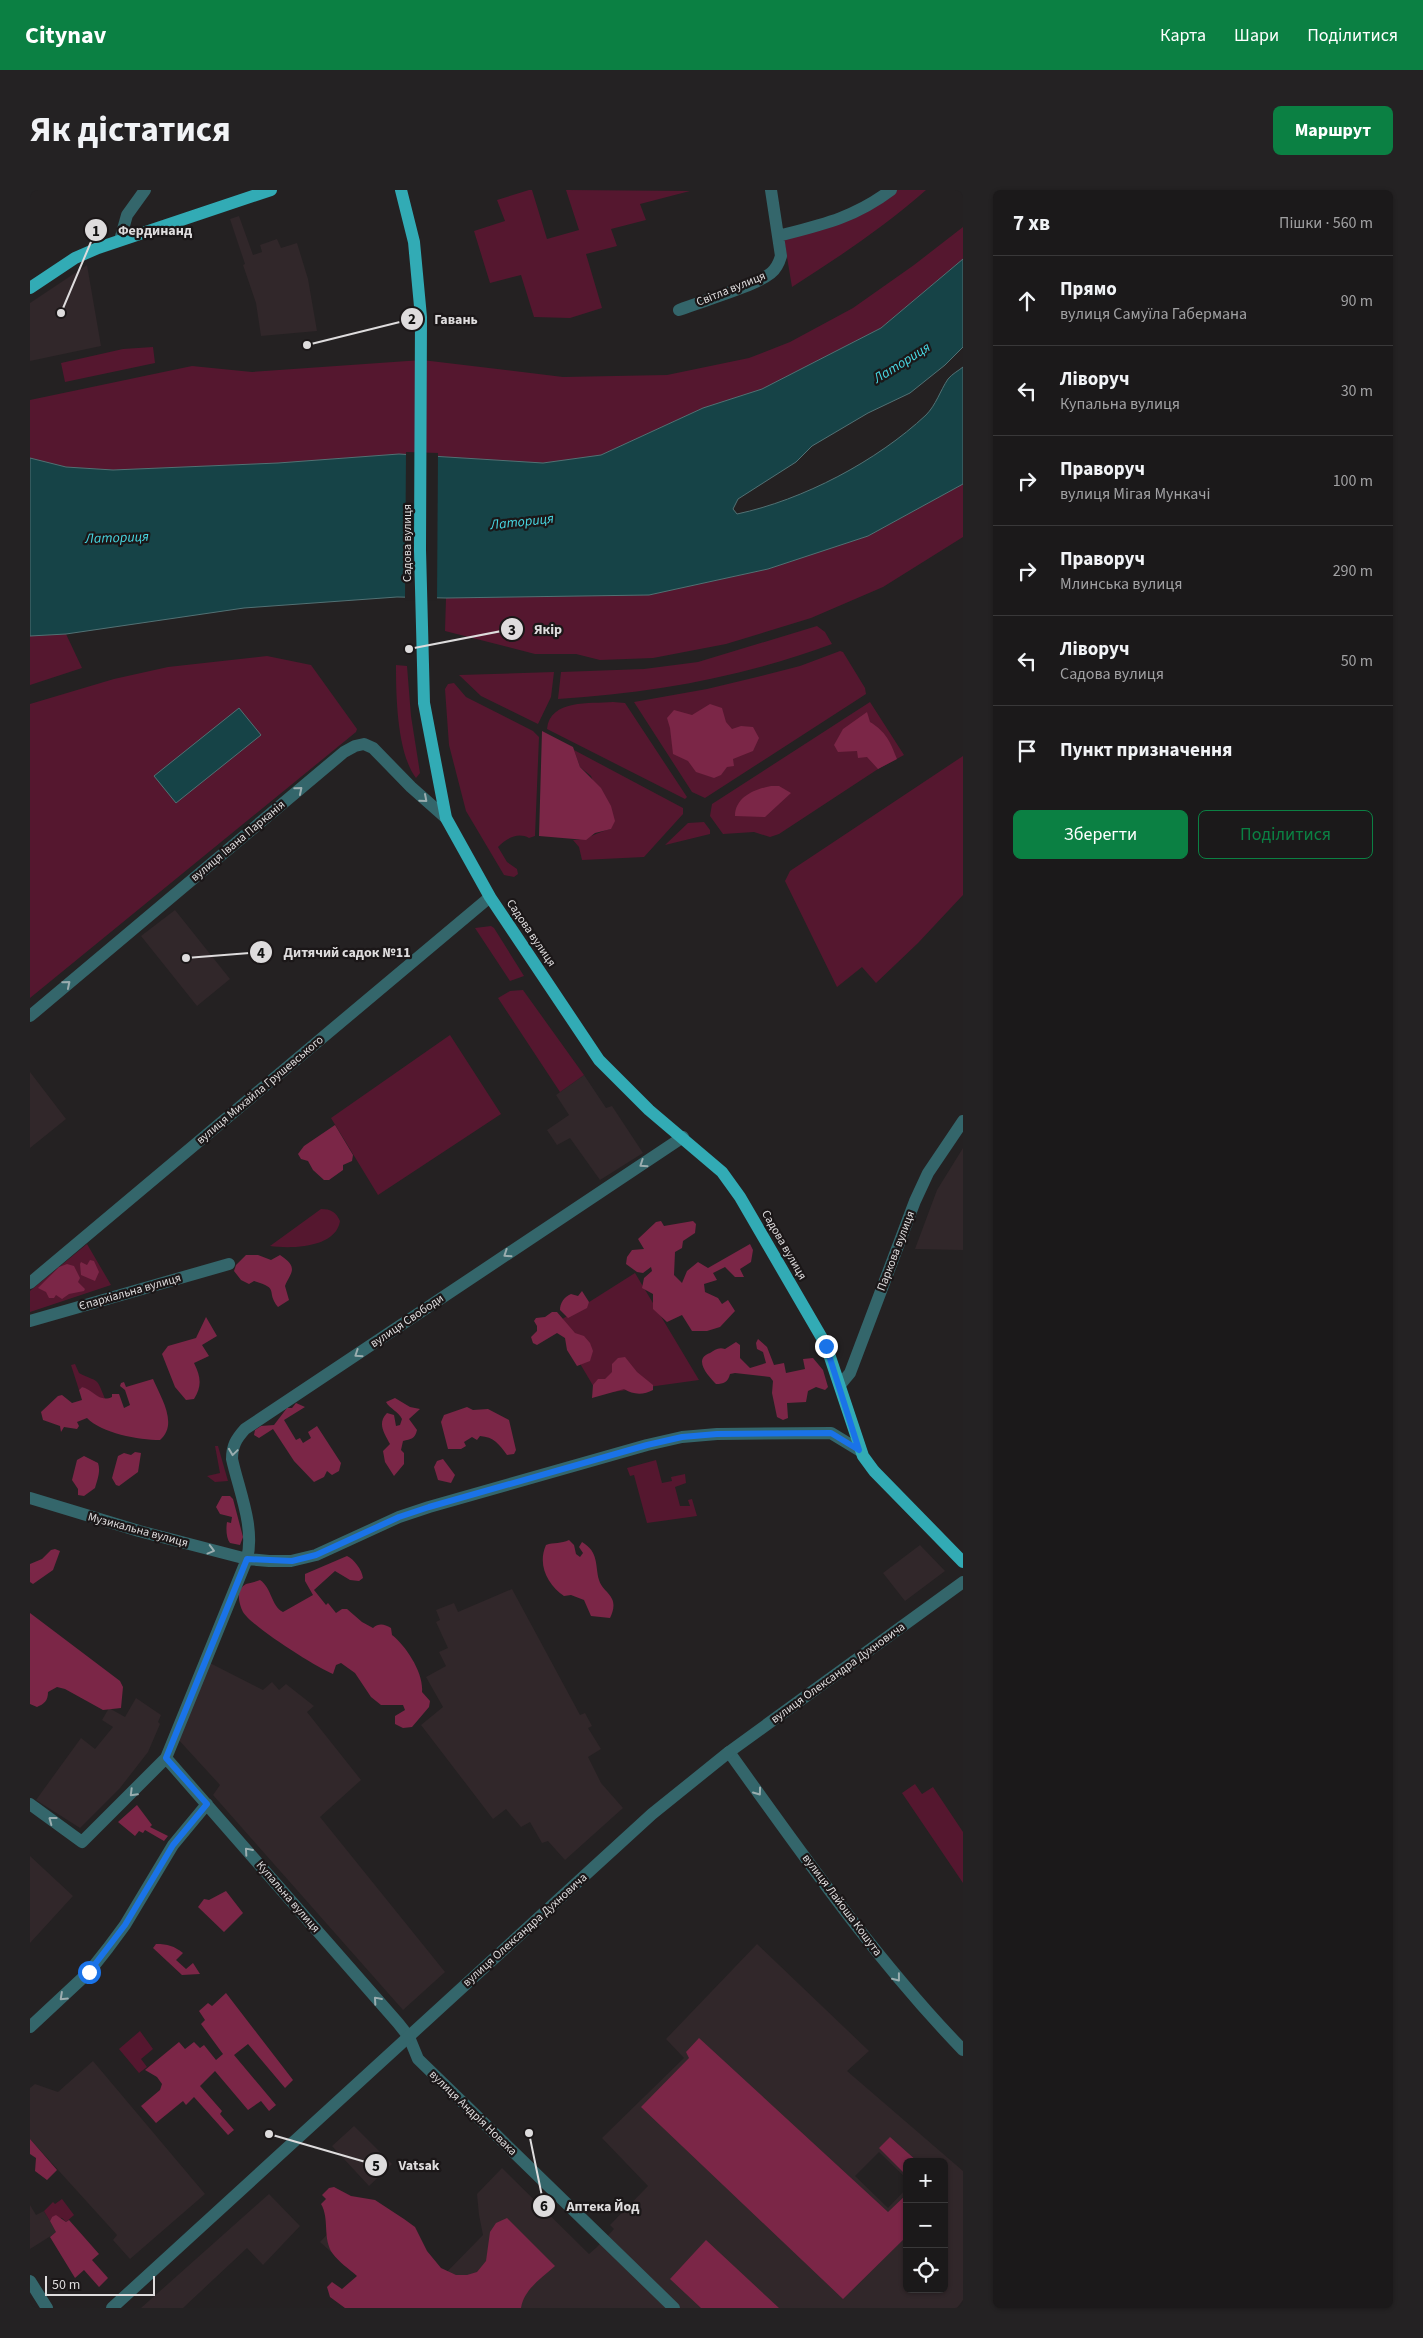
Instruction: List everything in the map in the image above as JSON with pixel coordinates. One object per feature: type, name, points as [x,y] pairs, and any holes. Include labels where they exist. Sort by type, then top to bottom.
[{"type":"main road","points":[[30,288],[75,258],[120,240],[271,190]]},
{"type":"main road","name":"Садова вулиця","points":[[400,190],[414,242],[421,317],[421,652],[424,703],[446,818],[490,897],[599,1060],[649,1110],[722,1172],[740,1197],[826,1346],[859,1450],[874,1471],[963,1562]]},
{"type":"street","points":[[120,240],[127,215],[145,190]]},
{"type":"street","name":"Світла вулиця","points":[[679,310],[757,280],[771,273],[778,265],[780,256],[772,190]]},
{"type":"street","points":[[778,236],[846,217],[875,202],[891,190]]},
{"type":"street","name":"вулиця Івана Парканія","points":[[30,1016],[344,752],[355,746],[364,744],[373,748],[411,787],[446,818]]},
{"type":"street","name":"вулиця Михайла Грушевського","points":[[30,1283],[490,897]]},
{"type":"street","name":"Паркова вулиця","points":[[840,1386],[850,1373],[915,1201],[928,1173],[963,1121]]},
{"type":"street","name":"вулиця Свободи","points":[[166,1758],[247,1559],[250,1546],[249,1531],[232,1459],[232,1448],[237,1438],[245,1429],[683,1137]]},
{"type":"street","name":"Єпархіальна вулиця","points":[[30,1321],[229,1264]]},
{"type":"street","name":"Музикальна вулиця","points":[[30,1498],[247,1559],[292,1561],[316,1555],[399,1517],[429,1507],[647,1445],[682,1437],[717,1434],[831,1433],[859,1450]]},
{"type":"street","name":"вулиця Олександра Духновича","points":[[112,2308],[652,1814],[729,1752],[963,1582]]},
{"type":"street","name":"вулиця Лайоша Кошута","points":[[729,1752],[900,1983],[963,2050]]},
{"type":"street","points":[[30,1804],[82,1842],[166,1758]]},
{"type":"street","name":"Купальна вулиця","points":[[166,1758],[409,2037]]},
{"type":"street","points":[[30,2027],[72,1988],[108,1948],[125,1925],[173,1845],[207,1804]]},
{"type":"street","name":"вулиця Андрія Новака","points":[[409,2037],[418,2059],[674,2308]]},
{"type":"street","points":[[30,2281],[47,2308]]},
{"type":"shaded area","points":[[532,190],[547,239],[579,230],[566,190],[690,191],[640,204],[646,220],[611,229],[617,246],[586,254],[602,308],[570,318],[534,317],[521,275],[490,283],[474,231],[505,221],[497,200]]},
{"type":"shaded area","points":[[897,190],[926,190],[861,241],[792,287],[784,239],[878,204]]},
{"type":"shaded area","points":[[239,216],[253,255],[262,252],[260,245],[277,239],[281,248],[297,243],[308,279],[317,331],[261,336],[256,303],[230,219]]},
{"type":"shaded area","points":[[963,227],[963,259],[881,328],[762,389],[703,408],[601,455],[543,463],[399,454],[278,463],[113,470],[66,467],[30,458],[30,400],[192,366],[252,372],[422,360],[563,377],[667,375],[749,358],[790,342],[853,308],[914,265]]},
{"type":"shaded area","points":[[87,265],[101,346],[30,361],[30,303]]},
{"type":"shaded area","points":[[153,347],[155,363],[65,382],[61,363],[123,349]]},
{"type":"shaded area","points":[[963,484],[963,537],[883,587],[811,618],[726,644],[653,658],[600,660],[576,654],[535,654],[445,631],[446,598],[649,595],[768,569],[868,536]]},
{"type":"shaded area","points":[[817,626],[825,632],[832,644],[765,666],[663,688],[558,699],[561,672],[644,669],[698,662]]},
{"type":"shaded area","points":[[66,634],[82,668],[30,685],[30,636]]},
{"type":"shaded area","points":[[840,651],[843,652],[865,688],[866,694],[705,798],[692,792],[634,702],[707,689],[757,677],[800,666]]},
{"type":"shaded area","points":[[267,656],[311,665],[357,729],[356,732],[30,998],[30,704],[114,679],[168,667]]},
{"type":"shaded area","points":[[396,665],[407,666],[411,716],[420,773],[416,778],[405,754],[401,739],[397,708]]},
{"type":"shaded area","points":[[554,672],[551,697],[538,724],[481,696],[459,675]]},
{"type":"shaded area","points":[[454,683],[466,697],[533,731],[539,737],[535,836],[529,838],[525,836],[513,837],[498,847],[507,862],[517,869],[518,874],[514,877],[504,875],[466,811],[449,745],[445,689],[448,684]]},
{"type":"shaded area","points":[[870,702],[904,755],[878,769],[779,834],[770,837],[754,832],[723,834],[710,816],[712,804]]},
{"type":"shaded area","points":[[625,703],[687,797],[685,799],[547,729],[550,719],[555,712],[563,708],[572,705]]},
{"type":"shaded area","points":[[710,704],[722,708],[726,722],[732,729],[741,726],[753,727],[759,738],[753,751],[733,759],[734,766],[727,767],[721,775],[714,778],[696,772],[688,761],[673,754],[667,718],[674,710],[692,715]]},
{"type":"shaded area","points":[[867,712],[870,722],[880,729],[887,738],[897,759],[878,769],[867,757],[858,758],[857,751],[838,752],[834,745],[843,729]]},
{"type":"shaded area","points":[[542,731],[573,747],[580,767],[601,788],[611,806],[615,821],[611,829],[595,833],[586,840],[539,836]]},
{"type":"shaded area","points":[[574,750],[683,808],[683,814],[644,857],[582,860],[579,847],[573,840],[583,839],[611,829],[591,776],[580,767]]},
{"type":"shaded area","points":[[963,756],[963,895],[918,943],[876,983],[862,967],[837,987],[785,881],[790,871]]},
{"type":"shaded area","points":[[779,786],[791,793],[765,817],[735,816],[738,804],[742,799],[759,789]]},
{"type":"shaded area","points":[[704,822],[710,830],[710,834],[665,845],[688,823]]},
{"type":"shaded area","points":[[175,910],[230,979],[197,1006],[141,936]]},
{"type":"shaded area","points":[[491,926],[524,976],[510,981],[475,928]]},
{"type":"shaded area","points":[[523,990],[584,1075],[560,1092],[498,998],[510,991]]},
{"type":"shaded area","points":[[450,1035],[501,1114],[378,1195],[331,1118]]},
{"type":"shaded area","points":[[30,1072],[66,1119],[30,1148]]},
{"type":"shaded area","points":[[584,1075],[606,1108],[612,1106],[643,1153],[600,1180],[570,1138],[557,1145],[547,1130],[569,1115],[556,1095]]},
{"type":"shaded area","points":[[335,1125],[353,1155],[352,1161],[343,1165],[343,1170],[329,1180],[324,1180],[313,1170],[308,1161],[301,1159],[298,1154],[304,1146]]},
{"type":"shaded area","points":[[963,1148],[963,1250],[915,1249],[937,1190]]},
{"type":"shaded area","points":[[321,1209],[333,1212],[340,1221],[337,1230],[330,1237],[322,1242],[300,1247],[270,1246]]},
{"type":"shaded area","points":[[661,1221],[664,1226],[693,1221],[696,1224],[695,1233],[683,1241],[682,1248],[675,1252],[674,1275],[682,1283],[687,1271],[698,1262],[708,1268],[750,1244],[753,1250],[751,1262],[740,1269],[744,1277],[735,1277],[725,1267],[713,1273],[717,1280],[704,1284],[705,1292],[718,1298],[722,1304],[728,1300],[735,1311],[720,1327],[707,1331],[692,1331],[682,1315],[667,1322],[653,1309],[653,1294],[642,1288],[644,1278],[652,1271],[651,1267],[643,1273],[637,1272],[626,1264],[627,1257],[632,1250],[644,1249],[638,1239],[656,1222]]},
{"type":"shaded area","points":[[87,1244],[111,1285],[30,1312],[30,1291]]},
{"type":"shaded area","points":[[246,1255],[258,1255],[271,1260],[280,1255],[290,1264],[292,1270],[285,1286],[289,1300],[278,1307],[267,1286],[254,1281],[249,1284],[241,1280],[234,1271],[236,1265]]},
{"type":"shaded area","points":[[90,1260],[94,1261],[99,1272],[95,1281],[81,1275],[81,1262],[87,1265]]},
{"type":"shaded area","points":[[67,1264],[74,1266],[80,1278],[78,1282],[85,1289],[84,1291],[69,1294],[62,1299],[56,1295],[54,1298],[49,1298],[46,1292],[38,1288],[59,1267]]},
{"type":"shaded area","points":[[635,1273],[699,1380],[598,1394],[556,1323]]},
{"type":"shaded area","points":[[582,1291],[589,1302],[587,1308],[568,1318],[560,1310],[564,1299],[571,1294],[578,1296]]},
{"type":"shaded area","points":[[552,1312],[557,1312],[575,1333],[584,1336],[590,1343],[593,1351],[590,1361],[577,1366],[567,1350],[565,1338],[557,1333],[537,1345],[533,1343],[531,1337],[537,1331],[534,1321],[536,1318],[545,1317]]},
{"type":"shaded area","points":[[206,1317],[217,1336],[202,1345],[209,1356],[194,1363],[199,1377],[199,1386],[194,1399],[186,1400],[175,1387],[162,1354],[168,1346],[196,1338]]},
{"type":"shaded area","points":[[758,1339],[767,1347],[774,1365],[784,1363],[786,1373],[805,1369],[803,1359],[813,1358],[823,1370],[828,1387],[825,1390],[816,1387],[808,1391],[806,1402],[787,1403],[788,1418],[783,1420],[777,1417],[772,1393],[773,1381],[770,1377],[735,1373],[730,1374],[725,1382],[716,1384],[706,1373],[702,1359],[717,1349],[725,1349],[736,1342],[740,1345],[740,1358],[750,1368],[766,1363],[763,1352],[757,1349],[756,1343]]},
{"type":"shaded area","points":[[625,1357],[637,1372],[653,1385],[653,1390],[638,1394],[624,1389],[592,1398],[593,1385],[598,1379],[605,1379],[612,1372],[612,1364],[618,1358]]},
{"type":"shaded area","points":[[75,1364],[79,1373],[98,1383],[105,1399],[95,1396],[82,1387],[79,1390],[71,1365]]},
{"type":"shaded area","points":[[153,1379],[168,1418],[168,1426],[160,1440],[142,1439],[111,1432],[101,1428],[87,1418],[77,1422],[79,1426],[77,1429],[64,1427],[61,1432],[60,1426],[43,1420],[41,1412],[58,1396],[62,1395],[72,1403],[82,1400],[79,1390],[82,1387],[103,1398],[112,1397],[112,1394],[119,1394],[124,1408],[130,1405],[125,1390],[120,1386],[121,1383],[124,1382],[126,1387]]},
{"type":"shaded area","points":[[395,1398],[410,1407],[420,1409],[409,1419],[417,1430],[414,1437],[403,1441],[401,1450],[404,1453],[404,1464],[394,1476],[385,1462],[383,1451],[390,1444],[384,1432],[382,1421],[387,1413],[394,1415],[396,1426],[400,1425],[402,1419],[386,1402]]},
{"type":"shaded area","points":[[296,1403],[305,1407],[284,1420],[296,1440],[300,1438],[303,1443],[311,1438],[308,1432],[317,1426],[341,1463],[339,1471],[332,1475],[327,1471],[324,1477],[314,1482],[294,1461],[273,1429],[259,1438],[254,1435],[255,1430],[261,1426],[274,1425],[287,1408],[292,1408]]},
{"type":"shaded area","points":[[467,1407],[473,1410],[488,1409],[509,1420],[516,1450],[514,1454],[507,1455],[496,1442],[480,1436],[477,1440],[472,1437],[464,1442],[466,1446],[461,1449],[448,1449],[441,1422],[444,1415]]},
{"type":"shaded area","points":[[215,1446],[218,1446],[228,1481],[215,1482],[207,1476],[220,1473]]},
{"type":"shaded area","points":[[135,1452],[141,1453],[138,1472],[119,1486],[116,1485],[112,1478],[118,1456],[124,1453],[131,1455]]},
{"type":"shaded area","points":[[84,1456],[98,1463],[99,1469],[95,1488],[84,1496],[78,1495],[78,1489],[72,1480],[77,1460]]},
{"type":"shaded area","points":[[443,1459],[455,1475],[451,1483],[438,1480],[434,1467],[437,1461]]},
{"type":"shaded area","points":[[656,1460],[662,1483],[672,1481],[671,1477],[685,1474],[686,1483],[675,1487],[680,1506],[690,1506],[688,1500],[692,1499],[697,1516],[647,1523],[634,1475],[630,1476],[627,1468]]},
{"type":"shaded area","points":[[222,1496],[230,1496],[233,1499],[243,1537],[240,1545],[230,1543],[228,1538],[227,1522],[231,1523],[232,1517],[220,1514],[216,1507]]},
{"type":"shaded area","points":[[569,1540],[574,1545],[576,1554],[580,1557],[583,1553],[579,1547],[582,1542],[594,1554],[600,1583],[613,1601],[610,1618],[591,1616],[584,1600],[571,1595],[564,1596],[549,1580],[543,1560],[546,1545]]},
{"type":"shaded area","points":[[920,1545],[945,1571],[905,1601],[883,1573]]},
{"type":"shaded area","points":[[51,1550],[60,1551],[53,1570],[33,1584],[30,1582],[30,1564],[42,1559]]},
{"type":"shaded area","points":[[347,1556],[357,1565],[363,1578],[359,1581],[350,1580],[335,1571],[314,1590],[326,1605],[328,1603],[336,1613],[342,1609],[347,1609],[362,1622],[373,1628],[377,1625],[382,1625],[391,1628],[392,1635],[413,1660],[420,1677],[422,1692],[430,1701],[429,1707],[412,1727],[403,1728],[395,1724],[395,1716],[405,1710],[403,1705],[381,1705],[371,1697],[355,1673],[341,1663],[336,1665],[333,1674],[325,1670],[258,1627],[243,1612],[239,1601],[239,1593],[246,1584],[260,1580],[264,1583],[276,1606],[283,1612],[313,1595],[305,1581],[305,1574]]},
{"type":"shaded area","points":[[512,1589],[580,1715],[585,1713],[592,1726],[588,1728],[601,1749],[588,1757],[601,1783],[623,1808],[565,1860],[548,1841],[542,1843],[530,1822],[521,1827],[506,1809],[493,1819],[421,1725],[443,1707],[426,1677],[446,1666],[439,1652],[448,1648],[436,1622],[440,1620],[436,1610],[454,1603],[458,1612]]},
{"type":"shaded area","points":[[30,1613],[120,1681],[123,1687],[121,1708],[103,1710],[65,1689],[57,1687],[48,1692],[46,1700],[42,1705],[37,1707],[30,1704]]},
{"type":"shaded area","points":[[206,1661],[263,1690],[272,1682],[279,1690],[286,1684],[314,1706],[307,1712],[361,1780],[320,1817],[445,1972],[403,2010],[213,1795],[220,1785],[176,1737]]},
{"type":"shaded area","points":[[136,1698],[161,1715],[158,1722],[160,1724],[148,1752],[120,1788],[80,1828],[36,1800],[81,1738],[95,1749],[113,1727],[102,1720],[109,1708],[125,1717]]},
{"type":"shaded area","points":[[915,1784],[922,1794],[933,1787],[963,1832],[963,1883],[902,1793]]},
{"type":"shaded area","points":[[137,1805],[152,1825],[150,1827],[168,1836],[164,1841],[145,1830],[143,1833],[139,1831],[135,1836],[118,1822]]},
{"type":"shaded area","points":[[30,1856],[73,1896],[30,1943]]},
{"type":"shaded area","points":[[226,1891],[243,1913],[224,1932],[198,1907],[204,1899],[209,1900]]},
{"type":"shaded area","points":[[156,1944],[171,1946],[183,1953],[176,1960],[186,1969],[193,1963],[200,1974],[182,1975],[153,1948]]},
{"type":"shaded area","points":[[757,1944],[869,2051],[847,2071],[948,2158],[903,2158],[903,2175],[879,2152],[855,2176],[888,2208],[903,2192],[903,2293],[948,2293],[948,2158],[963,2171],[963,2300],[957,2308],[363,2308],[378,2294],[320,2242],[357,2203],[441,2278],[483,2235],[477,2194],[502,2168],[589,2254],[614,2229],[610,2225],[648,2186],[602,2138],[684,2058],[666,2039]]},
{"type":"shaded area","points":[[226,1993],[293,2080],[285,2088],[248,2044],[234,2055],[276,2105],[269,2111],[261,2101],[248,2110],[215,2071],[200,2086],[222,2111],[220,2114],[234,2130],[228,2135],[194,2097],[186,2105],[183,2101],[156,2123],[141,2106],[160,2090],[162,2084],[157,2077],[145,2070],[179,2042],[185,2049],[194,2042],[200,2048],[204,2045],[216,2060],[223,2054],[201,2024],[205,2020],[199,2011],[208,2003],[212,2006]]},
{"type":"shaded area","points":[[140,2031],[153,2049],[141,2059],[147,2067],[139,2073],[119,2049]]},
{"type":"shaded area","points":[[699,2038],[888,2212],[903,2198],[903,2240],[843,2299],[641,2107],[689,2058],[686,2052]]},
{"type":"shaded area","points":[[93,2061],[205,2194],[130,2259],[113,2240],[117,2235],[30,2139],[30,2088],[35,2084],[58,2092]]},
{"type":"shaded area","points":[[354,2126],[392,2164],[369,2186],[332,2146]]},
{"type":"shaded area","points":[[890,2137],[914,2158],[903,2158],[903,2172],[879,2148]]},
{"type":"shaded area","points":[[30,2139],[57,2170],[47,2180],[35,2171],[36,2158],[30,2154]]},
{"type":"shaded area","points":[[334,2187],[351,2196],[375,2200],[404,2219],[415,2227],[427,2251],[441,2268],[456,2275],[467,2275],[477,2272],[486,2261],[490,2232],[496,2223],[507,2218],[555,2266],[530,2290],[521,2308],[345,2308],[330,2297],[327,2287],[332,2282],[342,2289],[357,2276],[335,2257],[328,2242],[324,2210],[321,2204],[326,2199],[322,2195],[329,2188]]},
{"type":"shaded area","points":[[269,2194],[300,2226],[263,2265],[247,2248],[183,2308],[141,2308]]},
{"type":"shaded area","points":[[62,2199],[74,2215],[66,2222],[62,2218],[52,2217],[50,2221],[44,2211],[53,2202],[55,2204]]},
{"type":"shaded area","points":[[30,2205],[36,2215],[44,2211],[57,2232],[30,2249]]},
{"type":"shaded area","points":[[56,2215],[66,2222],[69,2220],[99,2254],[92,2260],[108,2278],[99,2287],[84,2270],[75,2278],[50,2237],[56,2232],[50,2221]]},
{"type":"shaded area","points":[[706,2240],[779,2308],[701,2308],[670,2279]]},
{"type":"water","name":"Латориця","points":[[963,259],[963,347],[945,365],[910,393],[868,413],[812,446],[796,462],[738,499],[733,509],[737,514],[762,508],[813,489],[862,463],[907,432],[926,415],[933,407],[948,379],[963,367],[963,484],[868,536],[768,569],[649,595],[397,597],[244,608],[66,634],[30,636],[30,458],[66,467],[113,470],[278,463],[399,454],[543,463],[601,455],[703,408],[762,389],[881,328]]},
{"type":"water","points":[[239,708],[261,735],[176,803],[154,776]]},
{"type":"pier","points":[[406,452],[438,453],[437,601],[405,600]]},
{"type":"place","name":"Фердинанд","points":[[61,313]]},
{"type":"place","name":"Гавань","points":[[307,345]]},
{"type":"place","name":"Якір","points":[[409,649]]},
{"type":"place","name":"Дитячий садок №11","points":[[186,958]]},
{"type":"place","name":"Аптека Йод","points":[[529,2133]]},
{"type":"place","name":"Vatsak","points":[[269,2134]]},
{"type":"route","points":[[89,1972],[125,1925],[173,1845],[207,1804],[166,1758],[247,1559],[292,1561],[316,1555],[399,1517],[429,1507],[647,1445],[682,1437],[717,1434],[831,1433],[859,1450],[836,1371],[826,1346]]}]
